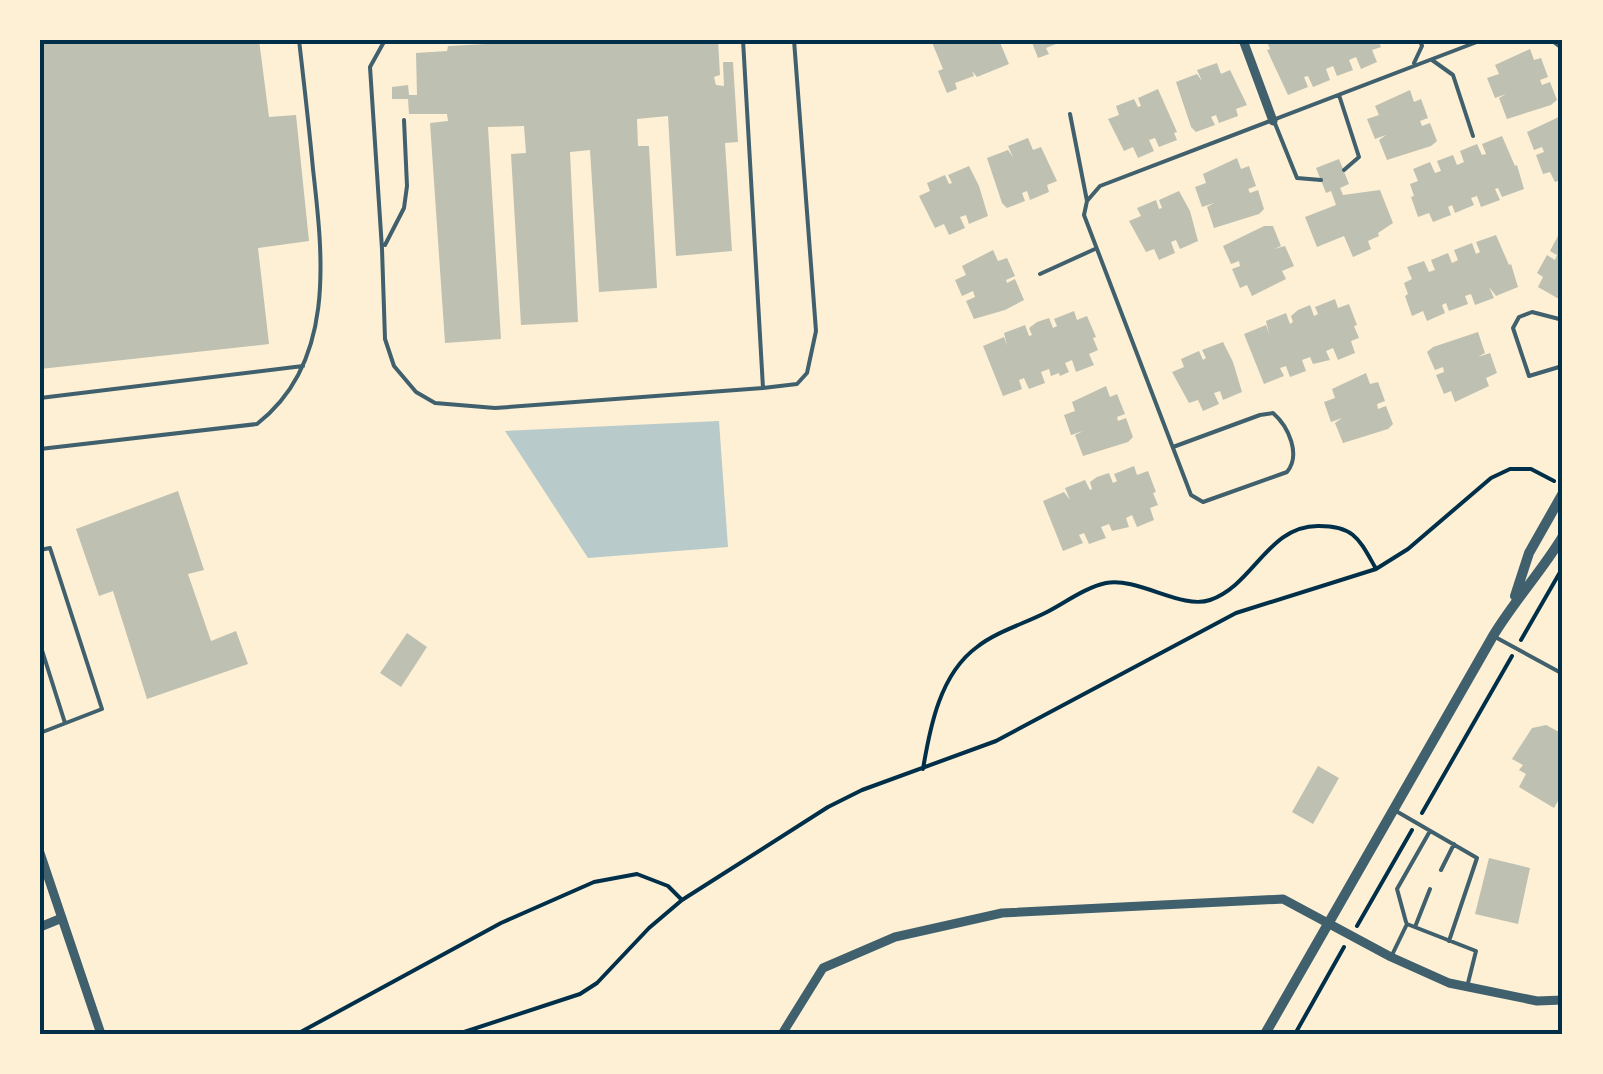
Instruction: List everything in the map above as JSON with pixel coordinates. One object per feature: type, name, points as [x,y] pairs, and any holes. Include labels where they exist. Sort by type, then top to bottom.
[{"type":"street","points":[[1242,40],[1273,120]]},
{"type":"street","points":[[1512,604],[1529,553],[1562,488]]},
{"type":"street","points":[[1265,1034],[1512,604],[1563,536]]},
{"type":"street","points":[[40,853],[101,1034]]},
{"type":"street","points":[[782,1034],[824,968],[895,937],[1002,913],[1284,898],[1391,957],[1450,983],[1537,1001],[1563,1000]]},
{"type":"street","points":[[40,927],[62,918]]},
{"type":"lane","points":[[40,449],[257,424],[278,408],[303,366],[322,294],[323,256],[299,40]]},
{"type":"lane","points":[[385,40],[370,67],[385,338],[394,366],[416,392],[436,402],[494,408],[763,388],[797,384],[806,373],[816,332],[794,40]]},
{"type":"lane","points":[[743,40],[763,388]]},
{"type":"lane","points":[[1413,66],[1422,46],[1420,40]]},
{"type":"lane","points":[[1087,201],[1100,186],[1482,40]]},
{"type":"lane","points":[[1552,40],[1563,49]]},
{"type":"lane","points":[[1430,59],[1453,75],[1473,136]]},
{"type":"lane","points":[[1339,95],[1359,157],[1344,170]]},
{"type":"lane","points":[[1070,114],[1087,201],[1084,215],[1173,448],[1192,494],[1203,502],[1286,472],[1295,454],[1282,421],[1273,413],[1260,414],[1173,448]]},
{"type":"lane","points":[[382,249],[404,208],[404,120]]},
{"type":"lane","points":[[1273,120],[1298,178],[1321,180]]},
{"type":"lane","points":[[1040,274],[1097,248]]},
{"type":"lane","points":[[1563,320],[1532,312],[1518,317],[1513,328],[1529,376],[1558,368],[1563,360]]},
{"type":"lane","points":[[40,398],[303,366]]},
{"type":"lane","points":[[40,550],[50,548],[102,710],[40,733]]},
{"type":"lane","points":[[1493,636],[1563,674]]},
{"type":"lane","points":[[40,644],[65,724]]},
{"type":"lane","points":[[1395,811],[1476,858],[1449,940]]},
{"type":"lane","points":[[1391,957],[1407,924],[1398,890],[1430,831]]},
{"type":"lane","points":[[1441,870],[1454,844]]},
{"type":"lane","points":[[1415,928],[1430,890]]},
{"type":"lane","points":[[1407,924],[1476,951],[1467,986]]},
{"type":"path","points":[[458,1034],[580,994],[597,984],[682,900],[828,807],[862,790],[996,741],[1236,613],[1376,569],[1408,550],[1491,478],[1510,469],[1531,469],[1562,488]]},
{"type":"path","points":[[923,769],[943,692],[958,665],[978,646],[1106,583],[1132,585],[1200,602],[1213,600],[1288,532],[1308,526],[1335,526],[1354,533],[1376,569]]},
{"type":"path","points":[[1295,1034],[1563,567]]},
{"type":"path","points":[[297,1034],[501,923],[594,882],[637,874],[668,886],[682,900]]},
{"type":"shaded area","points":[[719,421],[728,547],[588,558],[505,431]]},
{"type":"building","points":[[40,40],[259,40],[269,117],[296,115],[309,241],[258,248],[269,344],[40,369]]},
{"type":"building","points":[[559,40],[718,40],[720,75],[714,77],[716,85],[724,86],[723,62],[733,62],[738,142],[725,143],[732,251],[676,256],[668,116],[637,119],[638,146],[649,146],[657,288],[599,292],[590,150],[570,152],[578,322],[521,325],[511,154],[526,153],[524,126],[488,127],[501,339],[445,343],[430,123],[448,121],[447,114],[409,114],[408,99],[392,99],[392,87],[408,85],[409,95],[417,95],[416,53],[447,51],[448,46]]},
{"type":"building","points":[[931,40],[999,40],[1009,64],[977,77],[972,71],[974,76],[955,83],[957,89],[947,93],[938,71],[943,69]]},
{"type":"building","points":[[1031,40],[1066,40],[1046,48],[1049,54],[1038,58]]},
{"type":"building","points":[[1378,40],[1381,47],[1372,50],[1377,62],[1361,69],[1356,57],[1349,60],[1353,70],[1337,76],[1333,66],[1326,69],[1330,80],[1313,87],[1308,76],[1304,77],[1308,87],[1288,95],[1267,50],[1267,42]]},
{"type":"building","points":[[1530,49],[1534,60],[1541,58],[1548,77],[1540,80],[1542,85],[1550,82],[1557,100],[1507,119],[1499,98],[1506,94],[1495,98],[1487,78],[1499,74],[1495,65]]},
{"type":"building","points":[[1217,63],[1221,74],[1230,70],[1247,105],[1236,109],[1238,116],[1219,123],[1216,115],[1211,117],[1215,125],[1196,132],[1176,82],[1197,74],[1202,81],[1197,70]]},
{"type":"building","points":[[1158,89],[1177,140],[1159,147],[1155,138],[1149,140],[1154,151],[1138,158],[1133,147],[1124,151],[1108,119],[1119,115],[1116,106],[1134,99],[1141,106],[1138,98]]},
{"type":"building","points":[[1410,90],[1414,102],[1421,99],[1428,118],[1420,121],[1422,126],[1430,123],[1437,141],[1387,160],[1379,140],[1386,135],[1375,139],[1367,119],[1379,115],[1375,106]]},
{"type":"building","points":[[1563,115],[1563,179],[1555,182],[1550,172],[1543,174],[1536,155],[1544,152],[1542,147],[1534,150],[1527,132]]},
{"type":"building","points":[[1502,136],[1524,189],[1502,197],[1495,189],[1500,200],[1481,207],[1477,196],[1471,198],[1474,205],[1455,213],[1452,205],[1448,207],[1451,215],[1433,222],[1429,213],[1418,217],[1411,197],[1414,196],[1410,184],[1418,181],[1413,169],[1430,162],[1435,173],[1441,171],[1437,161],[1453,155],[1457,165],[1464,162],[1460,151],[1477,144],[1482,155],[1486,154],[1482,144]]},
{"type":"building","points":[[1028,138],[1033,150],[1041,147],[1057,181],[1047,185],[1049,192],[1030,200],[1027,191],[1022,193],[1025,201],[1007,208],[987,158],[1008,150],[1013,157],[1008,146]]},
{"type":"building","points":[[1237,158],[1241,169],[1249,166],[1256,186],[1248,189],[1250,193],[1258,190],[1264,209],[1214,228],[1207,207],[1214,203],[1202,207],[1195,187],[1206,183],[1203,174]]},
{"type":"building","points":[[1339,159],[1349,184],[1340,188],[1343,195],[1380,190],[1393,223],[1368,241],[1371,249],[1353,257],[1344,236],[1317,247],[1305,217],[1336,205],[1331,191],[1326,193],[1316,168]]},
{"type":"building","points":[[969,166],[988,216],[969,224],[966,215],[960,217],[965,228],[949,235],[944,224],[935,228],[919,196],[930,191],[927,183],[945,175],[952,183],[948,175]]},
{"type":"building","points":[[1179,191],[1190,211],[1198,241],[1180,249],[1176,240],[1171,242],[1175,253],[1159,260],[1154,249],[1146,252],[1129,221],[1141,216],[1137,208],[1156,200],[1162,208],[1159,200]]},
{"type":"building","points":[[1264,226],[1273,226],[1281,246],[1274,249],[1285,246],[1294,266],[1282,271],[1286,279],[1252,296],[1247,285],[1240,288],[1232,269],[1240,266],[1239,261],[1231,264],[1223,246]]},
{"type":"building","points":[[1559,234],[1563,236],[1563,298],[1559,299],[1538,287],[1543,277],[1537,273],[1547,255],[1555,260],[1557,255],[1550,251]]},
{"type":"building","points":[[1496,235],[1518,287],[1496,296],[1489,287],[1494,298],[1475,305],[1471,294],[1465,296],[1468,304],[1449,311],[1446,303],[1442,305],[1445,313],[1427,321],[1423,311],[1412,316],[1405,296],[1408,294],[1404,283],[1412,279],[1407,267],[1424,261],[1429,272],[1435,270],[1431,260],[1448,253],[1452,263],[1458,260],[1454,250],[1472,243],[1476,254],[1480,252],[1476,242]]},
{"type":"building","points":[[993,250],[998,261],[1007,258],[1015,276],[1007,283],[1015,279],[1024,300],[974,319],[966,301],[975,297],[973,291],[962,296],[955,280],[966,275],[962,266]]},
{"type":"building","points":[[1335,299],[1338,308],[1349,304],[1357,325],[1354,326],[1359,338],[1351,341],[1355,353],[1338,360],[1333,348],[1326,351],[1330,360],[1313,364],[1310,357],[1302,360],[1306,371],[1290,377],[1286,366],[1280,368],[1284,376],[1264,384],[1244,334],[1266,325],[1269,334],[1266,321],[1286,313],[1290,324],[1291,316],[1298,310],[1310,305],[1314,316],[1318,314],[1315,307]]},
{"type":"building","points":[[1074,311],[1077,320],[1087,316],[1096,337],[1093,338],[1098,350],[1089,354],[1094,365],[1076,372],[1072,360],[1065,363],[1069,372],[1051,376],[1049,369],[1041,372],[1045,383],[1029,389],[1024,378],[1019,380],[1022,389],[1003,396],[983,346],[1004,337],[1007,346],[1004,333],[1025,325],[1029,336],[1029,328],[1037,322],[1049,318],[1053,328],[1057,326],[1054,319]]},
{"type":"building","points":[[1478,332],[1485,353],[1478,357],[1490,353],[1497,373],[1486,378],[1489,386],[1455,402],[1451,391],[1444,394],[1436,375],[1444,372],[1443,367],[1435,370],[1427,352]]},
{"type":"building","points":[[1223,342],[1242,392],[1223,400],[1220,391],[1214,393],[1219,404],[1203,411],[1198,400],[1189,403],[1172,372],[1184,367],[1181,359],[1199,351],[1203,360],[1206,358],[1202,350]]},
{"type":"building","points":[[1366,373],[1370,384],[1378,382],[1385,401],[1377,404],[1378,409],[1386,406],[1393,424],[1343,443],[1335,423],[1342,418],[1331,422],[1324,402],[1335,398],[1332,389]]},
{"type":"building","points":[[1106,386],[1110,397],[1117,394],[1125,414],[1117,417],[1118,421],[1126,418],[1133,437],[1083,456],[1075,435],[1083,431],[1071,435],[1064,415],[1075,411],[1072,402]]},
{"type":"building","points":[[1134,466],[1137,475],[1148,471],[1156,492],[1153,493],[1158,505],[1150,508],[1154,520],[1137,527],[1132,515],[1126,518],[1129,527],[1112,531],[1109,524],[1101,527],[1106,538],[1089,544],[1084,533],[1079,535],[1083,543],[1063,551],[1043,501],[1064,492],[1070,500],[1065,488],[1085,480],[1090,490],[1090,482],[1109,473],[1113,483],[1117,481],[1114,474]]},
{"type":"building","points":[[178,491],[204,570],[188,574],[211,641],[236,631],[248,664],[147,699],[113,591],[99,596],[76,529]]},
{"type":"building","points":[[407,633],[427,647],[401,687],[380,673]]},
{"type":"building","points":[[1546,725],[1563,734],[1563,792],[1554,808],[1519,787],[1526,774],[1519,770],[1523,765],[1512,759],[1532,728]]},
{"type":"building","points":[[1318,766],[1339,778],[1313,824],[1292,812]]},
{"type":"building","points":[[1489,858],[1530,868],[1518,924],[1475,914]]}]
